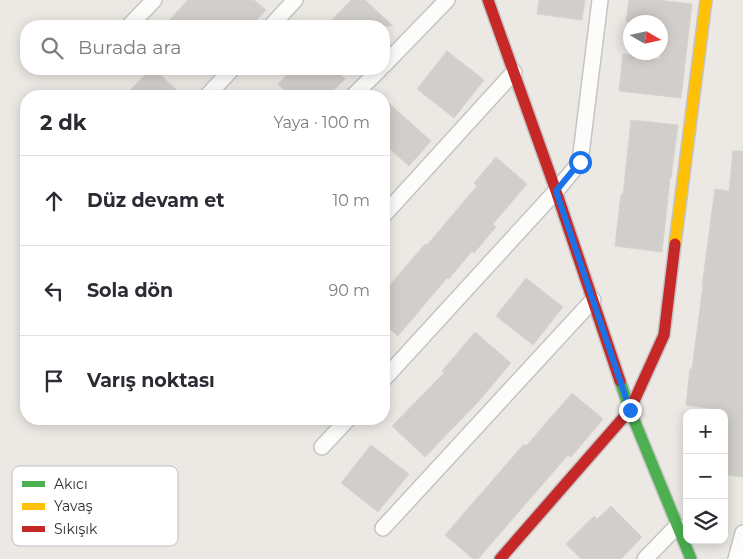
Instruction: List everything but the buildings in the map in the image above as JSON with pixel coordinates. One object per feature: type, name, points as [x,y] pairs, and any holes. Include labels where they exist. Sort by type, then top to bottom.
[{"type":"street","points":[[135,20],[154,0]]},
{"type":"street","points":[[277,20],[295,0]]},
{"type":"street","points":[[390,59],[447,0]]},
{"type":"street","points":[[488,0],[556,191],[630,410],[691,559]]},
{"type":"street","points":[[390,372],[556,191],[580,162],[600,0]]},
{"type":"street","points":[[500,559],[630,410],[664,335],[706,0]]},
{"type":"street","points":[[390,208],[514,72]]},
{"type":"street","points":[[213,90],[226,75]]},
{"type":"street","points":[[359,90],[374,75]]},
{"type":"street","points":[[383,528],[593,300]]},
{"type":"street","points":[[322,447],[342,425]]},
{"type":"street","points":[[645,559],[677,526]]},
{"type":"street","points":[[736,559],[743,533]]},
{"type":"traffic: fast","points":[[620,381],[691,559]]},
{"type":"traffic: slow","points":[[675,244],[706,0]]},
{"type":"traffic: jam","points":[[488,0],[556,191],[620,381]]},
{"type":"traffic: jam","points":[[500,559],[630,410],[664,335],[675,244]]},
{"type":"route","points":[[580,162],[556,191],[630,410]]}]
